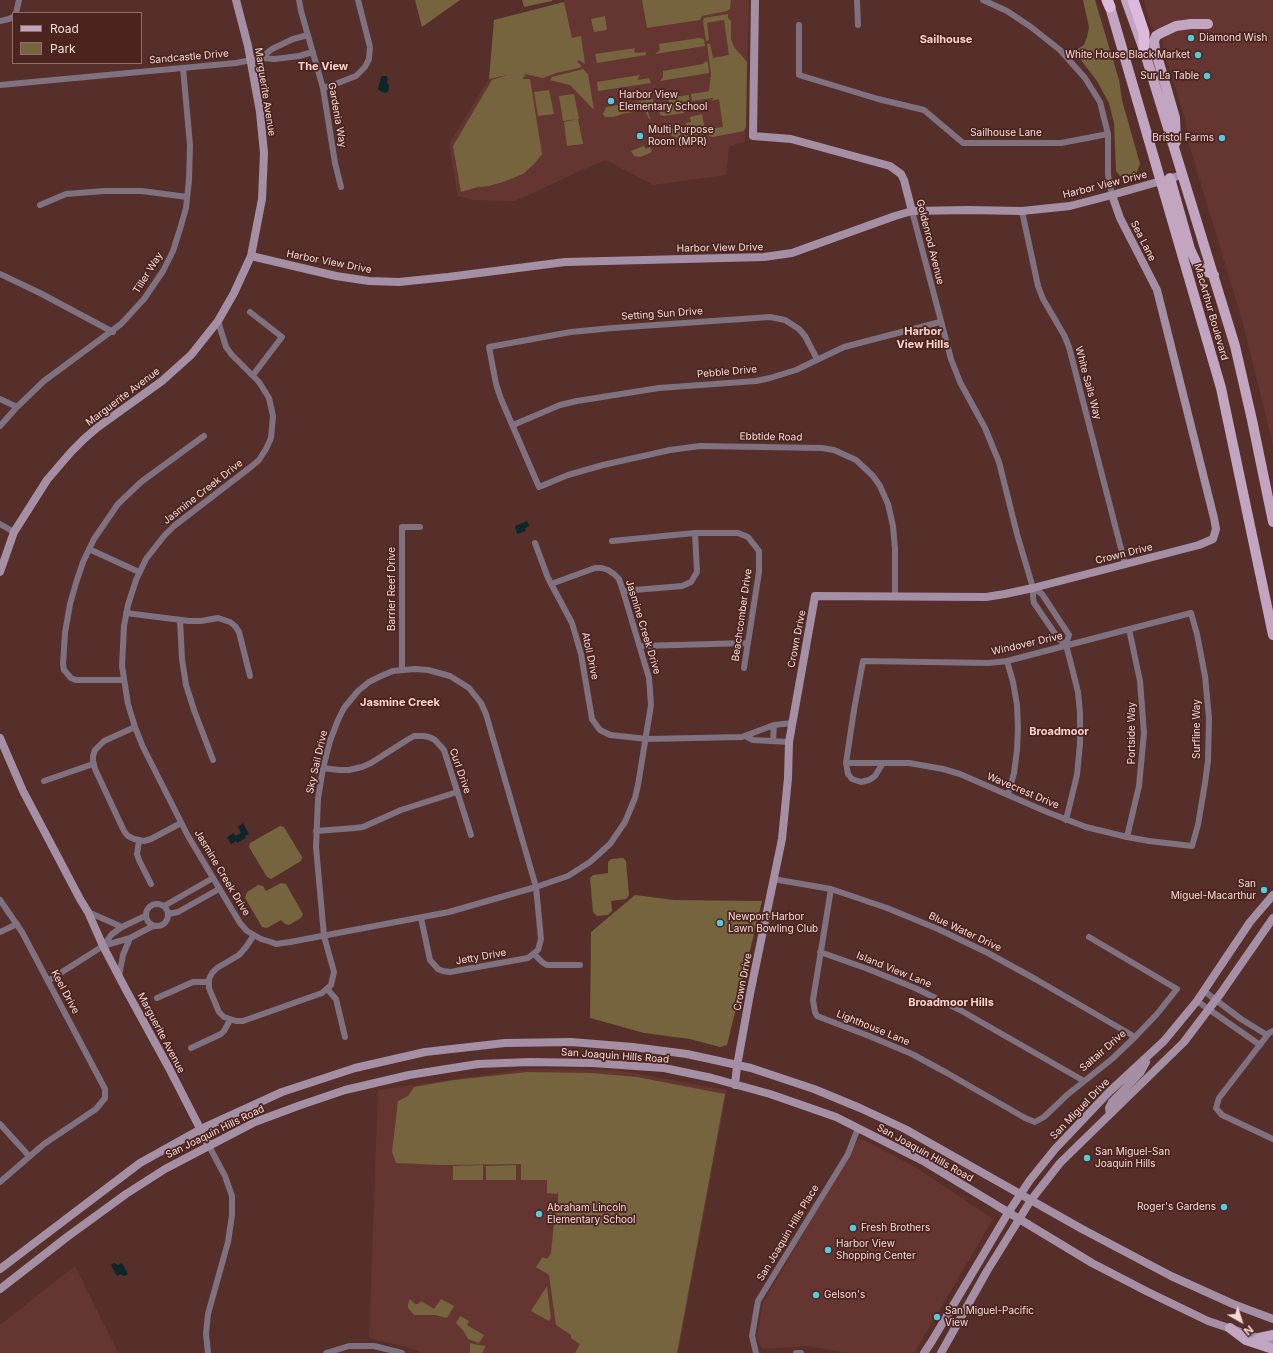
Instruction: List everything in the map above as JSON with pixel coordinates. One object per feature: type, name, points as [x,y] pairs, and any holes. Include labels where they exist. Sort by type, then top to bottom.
[{"type":"highway","points":[[1133,0],[1144,33],[1144,50]]},
{"type":"main road","name":"Marguerite Avenue","points":[[0,572],[14,532],[47,480],[71,452],[98,427],[162,381],[190,355],[218,321],[234,293],[251,256],[262,198],[264,153],[260,112],[248,46],[236,0]]},
{"type":"main road","name":"Goldenrod Avenue","points":[[754,0],[753,136],[790,139],[890,166],[901,174],[904,180],[912,211]]},
{"type":"main road","name":"MacArthur Boulevard","points":[[1126,0],[1144,50],[1235,346],[1273,522]]},
{"type":"main road","name":"MacArthur Boulevard","points":[[1108,2],[1165,179],[1221,388],[1273,635]]},
{"type":"main road","points":[[1177,158],[1175,118],[1154,41],[1156,36],[1161,32],[1176,26],[1208,24]]},
{"type":"main road","name":"Harbor View Drive","points":[[251,256],[336,276],[369,281],[400,282],[565,262],[764,257],[792,253],[912,211],[1022,211],[1070,206],[1182,174]]},
{"type":"main road","points":[[1165,179],[1190,249],[1197,264],[1203,270],[1214,275]]},
{"type":"main road","name":"Sea Lane","points":[[1112,195],[1120,218],[1157,290],[1214,518],[1216,529],[1213,539]]},
{"type":"main road","name":"Crown Drive","points":[[735,1085],[737,1066],[773,878],[782,839],[788,778],[789,742],[815,596],[986,597],[1033,588],[1199,545],[1213,539]]},
{"type":"main road","name":"Marguerite Avenue","points":[[0,738],[23,791],[88,912],[103,946],[209,1146]]},
{"type":"main road","name":"San Miguel Drive","points":[[924,1353],[1019,1194],[1055,1149],[1109,1092],[1164,1042],[1197,1001],[1250,922],[1273,895]]},
{"type":"main road","points":[[941,1353],[1018,1219],[1031,1200],[1060,1163],[1184,1042],[1216,1000],[1273,918]]},
{"type":"main road","name":"San Joaquin Hills Road","points":[[0,1269],[140,1163],[201,1129],[282,1092],[355,1068],[437,1050],[506,1043],[571,1042],[633,1047],[679,1053],[751,1068],[814,1089],[905,1129],[1082,1229],[1171,1276],[1233,1304],[1273,1319]]},
{"type":"main road","points":[[1110,1114],[1109,1108],[1112,1102],[1140,1073],[1148,1058]]},
{"type":"main road","name":"San Joaquin Hills Road","points":[[0,1289],[126,1194],[165,1169],[255,1122],[298,1106],[345,1090],[409,1075],[478,1064],[530,1062],[607,1064],[664,1068],[770,1094],[836,1117],[925,1162],[1092,1263],[1148,1292],[1208,1321],[1273,1343]]},
{"type":"main road","points":[[1230,1328],[1246,1340],[1273,1349]]},
{"type":"main road","points":[[1259,1338],[1273,1335]]},
{"type":"street","name":"Gardenia Way","points":[[299,0],[323,88],[335,163],[341,187]]},
{"type":"street","points":[[323,88],[356,76],[364,68],[369,58],[370,47],[358,0]]},
{"type":"street","points":[[858,0],[858,25]]},
{"type":"street","name":"Sea Lane","points":[[983,0],[1013,15],[1031,27],[1060,50],[1085,78],[1100,102],[1108,134],[1108,175],[1112,195]]},
{"type":"street","points":[[16,12],[19,1]]},
{"type":"street","points":[[0,21],[12,18]]},
{"type":"street","name":"Sailhouse Lane","points":[[799,25],[799,75],[878,99],[924,110],[963,143],[1061,144],[1108,134]]},
{"type":"street","name":"Sandcastle Drive","points":[[261,58],[272,49],[294,39],[308,35]]},
{"type":"street","name":"Sandcastle Drive","points":[[0,85],[183,68],[250,61],[261,58],[275,59],[299,56],[313,52]]},
{"type":"street","name":"Tiller Way","points":[[0,426],[17,407],[59,369],[112,332],[129,316],[144,299],[163,271],[173,251],[180,229],[189,180],[190,145],[183,68]]},
{"type":"street","points":[[40,205],[66,194],[104,190],[142,191],[187,197]]},
{"type":"street","name":"Goldenrod Avenue","points":[[912,211],[947,348],[955,370],[995,450],[1033,588],[1032,598],[1058,638],[1066,645]]},
{"type":"street","name":"White Sails Way","points":[[1022,211],[1038,286],[1043,299],[1064,335],[1069,347],[1125,564]]},
{"type":"street","points":[[0,274],[40,293],[112,332]]},
{"type":"street","points":[[250,312],[282,337],[253,375]]},
{"type":"street","name":"Setting Sun Drive","points":[[512,425],[496,384],[489,347],[571,332],[770,317],[784,320],[799,329],[805,336],[817,359]]},
{"type":"street","name":"Jasmine Creek Drive","points":[[218,321],[226,347],[265,390],[272,407],[273,429],[271,438],[266,450],[259,460],[168,531],[154,547],[139,572],[126,613],[122,645],[124,680],[128,704],[135,727],[143,747],[180,822],[240,923],[254,936],[276,944],[449,912],[536,887],[568,876],[581,869],[600,854],[618,833],[625,822],[635,798],[651,705],[649,678],[619,579],[614,574],[602,568],[595,568],[551,584]]},
{"type":"street","name":"Pebble Drive","points":[[512,425],[577,401],[659,388],[756,381],[770,378],[796,370],[844,347],[940,322]]},
{"type":"street","points":[[0,399],[17,407]]},
{"type":"street","name":"Ebbtide Road","points":[[512,425],[540,487],[579,471],[680,448],[700,446],[814,448],[834,450],[850,457],[865,467],[880,486],[885,497],[894,538],[894,597]]},
{"type":"street","points":[[124,680],[76,680],[71,678],[64,670],[65,633],[76,583],[89,549],[111,512],[133,489],[204,436]]},
{"type":"street","points":[[0,524],[14,532]]},
{"type":"street","name":"Barrier Reef Drive","points":[[402,670],[402,527],[420,527]]},
{"type":"street","points":[[623,591],[682,586],[691,582],[697,572],[695,533]]},
{"type":"street","name":"Beachcomber Drive","points":[[612,541],[695,533],[738,533],[748,537],[759,551],[759,572],[744,668]]},
{"type":"street","name":"Atoll Drive","points":[[535,543],[551,584],[565,608],[577,638],[592,719],[600,730],[606,734],[646,739],[744,736]]},
{"type":"street","points":[[89,549],[139,572]]},
{"type":"street","name":"Goldenrod Avenue","points":[[1033,588],[1042,594],[1045,601],[1069,635],[1066,645],[1078,692],[1080,728],[1077,775],[1066,820]]},
{"type":"street","points":[[126,613],[180,620],[201,621],[218,618],[230,622],[236,626],[239,632],[250,676]]},
{"type":"street","name":"Windover Drive","points":[[846,763],[863,661],[989,663],[1192,613]]},
{"type":"street","name":"Surfline Way","points":[[1192,613],[1205,676],[1209,726],[1205,783],[1201,811],[1192,846]]},
{"type":"street","points":[[180,620],[181,654],[186,684],[213,760]]},
{"type":"street","name":"Portside Way","points":[[1127,837],[1140,786],[1144,733],[1140,681],[1129,629]]},
{"type":"street","points":[[640,646],[748,643]]},
{"type":"street","points":[[1006,660],[1013,682],[1018,728],[1014,773],[1008,795]]},
{"type":"street","name":"Sky Sail Drive","points":[[328,990],[331,985],[334,972],[324,936],[316,863],[318,799],[323,768],[338,720],[352,697],[364,686],[377,678],[393,671],[415,669],[428,670],[450,676],[469,688],[481,703],[486,714],[536,887]]},
{"type":"street","points":[[744,736],[774,726],[792,723]]},
{"type":"street","points":[[773,740],[774,726]]},
{"type":"street","points":[[135,727],[99,744],[93,756],[93,764],[124,831],[128,836],[139,841],[150,839],[180,822]]},
{"type":"street","name":"Curl Drive","points":[[323,768],[349,770],[362,767],[414,736],[423,736],[435,740],[444,750],[472,835]]},
{"type":"street","points":[[744,736],[753,740],[789,742]]},
{"type":"street","points":[[846,763],[848,774],[852,779],[861,782],[869,780],[875,776],[883,763]]},
{"type":"street","name":"Wavecrest Drive","points":[[846,763],[909,764],[943,769],[960,774],[1066,820],[1093,829],[1127,837],[1192,846]]},
{"type":"street","points":[[44,782],[93,764]]},
{"type":"street","points":[[316,831],[363,826],[400,810],[457,792]]},
{"type":"street","points":[[139,841],[137,854],[151,884]]},
{"type":"street","points":[[164,906],[213,878]]},
{"type":"street","name":"Blue Water Drive","points":[[773,878],[830,888],[887,908],[938,929],[988,953],[1135,1037]]},
{"type":"street","points":[[536,887],[541,939],[540,946],[534,954],[547,965],[580,965]]},
{"type":"street","name":"Lighthouse Lane","points":[[830,888],[813,1000],[817,1016],[912,1054],[1025,1118],[1035,1122]]},
{"type":"street","points":[[168,914],[178,912],[219,889]]},
{"type":"street","name":"Keel Drive","points":[[0,900],[17,924],[105,1089],[105,1098],[96,1109],[44,1144],[29,1156]]},
{"type":"street","points":[[48,981],[103,946],[130,938],[153,926],[161,926],[164,924],[168,918],[168,914],[164,906],[157,903],[153,904],[147,909],[145,916],[148,922],[153,926]]},
{"type":"street","points":[[88,912],[122,927]]},
{"type":"street","points":[[103,946],[112,934],[122,927],[145,916]]},
{"type":"street","name":"Jetty Drive","points":[[420,918],[430,960],[438,969],[443,971],[450,972],[523,960],[534,954]]},
{"type":"street","points":[[0,932],[17,924]]},
{"type":"street","points":[[254,936],[239,955],[212,973],[209,982],[210,991],[220,1012],[230,1020],[243,1021],[328,990],[336,999],[345,1037]]},
{"type":"street","name":"Saltair Drive","points":[[1035,1122],[1044,1117],[1084,1081],[1112,1059],[1157,1014],[1177,989],[1089,937]]},
{"type":"street","points":[[119,976],[130,938]]},
{"type":"street","name":"Island View Lane","points":[[820,952],[908,985],[960,1010],[1084,1081]]},
{"type":"street","points":[[157,998],[193,982],[209,982]]},
{"type":"street","points":[[1204,991],[1241,1019],[1267,1035]]},
{"type":"street","points":[[1197,1001],[1260,1045]]},
{"type":"street","points":[[191,1048],[221,1034],[230,1020]]},
{"type":"street","points":[[1273,1031],[1267,1035],[1219,1098],[1216,1108],[1222,1115],[1273,1139]]},
{"type":"street","points":[[0,1124],[29,1156],[0,1182]]},
{"type":"street","name":"San Joaquin Hills Place","points":[[756,1353],[752,1336],[758,1301],[848,1154],[858,1128]]},
{"type":"street","name":"Marguerite Avenue","points":[[208,1353],[206,1334],[208,1314],[228,1242],[232,1215],[232,1196],[225,1176],[209,1146]]},
{"type":"street","points":[[326,1353],[349,1346],[374,1346],[402,1353]]},
{"type":"street","points":[[796,1353],[801,1353]]},
{"type":"shaded area","name":"Harbor View Elementary School","points":[[564,0],[749,0],[745,142],[729,147],[726,175],[653,185],[606,160],[515,201],[474,200],[458,196],[449,144],[490,77],[494,20],[564,2]]},
{"type":"shaded area","points":[[1144,0],[1273,0],[1273,445],[1243,323],[1188,141],[1186,122],[1162,44],[1163,42],[1161,36],[1151,26]]},
{"type":"shaded area","name":"Abraham Lincoln Elementary School","points":[[527,1069],[617,1070],[727,1090],[678,1353],[422,1353],[414,1349],[369,1338],[378,1090]]},
{"type":"shaded area","points":[[859,1138],[917,1168],[993,1219],[914,1353],[849,1353],[807,1346],[762,1349],[757,1336],[763,1303]]},
{"type":"shaded area","points":[[75,1266],[118,1353],[0,1353],[0,1325]]},
{"type":"green space","points":[[415,0],[460,0],[422,27]]},
{"type":"green space","points":[[522,0],[552,0],[552,1],[524,7]]},
{"type":"green space","points":[[642,0],[731,0],[730,9],[727,11],[702,16],[700,20],[647,28]]},
{"type":"green space","points":[[1083,0],[1095,0],[1119,80],[1122,100],[1140,164],[1135,177],[1128,178],[1120,176],[1116,171],[1114,123],[1109,103],[1097,81],[1074,51],[1084,45],[1089,27]]},
{"type":"green space","points":[[564,2],[572,38],[581,36],[585,64],[579,60],[577,62],[582,66],[579,68],[556,73],[543,78],[525,74],[523,79],[530,79],[542,154],[523,174],[503,182],[461,192],[453,146],[492,80],[507,75],[489,79],[494,20]]},
{"type":"green space","points":[[728,14],[728,18],[731,21],[731,39],[734,47],[747,62],[746,127],[744,131],[713,137],[709,136],[708,129],[723,127],[719,99],[712,101],[713,98],[692,101],[691,94],[709,91],[711,74],[707,44],[710,44],[713,58],[729,55],[724,20],[707,23],[709,40],[706,41],[703,21],[704,18]]},
{"type":"green space","points":[[605,16],[607,30],[594,32],[591,19]]},
{"type":"green space","points":[[699,38],[704,39],[705,46],[655,54],[660,50],[659,44]]},
{"type":"green space","points":[[636,48],[634,50],[635,53],[646,52],[646,55],[597,63],[595,54]]},
{"type":"green space","points":[[706,61],[708,63],[709,73],[660,81],[663,77],[663,71],[703,64]]},
{"type":"green space","points":[[583,69],[588,74],[594,110],[570,85],[550,80],[552,77]]},
{"type":"green space","points":[[640,75],[638,80],[649,78],[651,83],[598,91],[597,82]]},
{"type":"green space","points":[[549,90],[554,114],[538,116],[534,92]]},
{"type":"green space","points":[[574,94],[579,119],[563,121],[559,96]]},
{"type":"green space","points":[[689,95],[689,102],[677,101],[671,105],[667,98]]},
{"type":"green space","points":[[653,99],[655,107],[647,109],[649,119],[645,110],[614,117],[605,117],[603,114],[606,107]]},
{"type":"green space","points":[[677,104],[693,104],[693,106],[688,107],[689,110],[685,111],[684,113],[664,116],[660,115],[659,109],[671,107]]},
{"type":"green space","points":[[702,114],[706,134],[678,138],[667,134],[666,130],[686,126],[686,123],[691,122],[690,117]]},
{"type":"green space","points":[[578,119],[583,144],[567,146],[564,122]]},
{"type":"green space","points":[[644,146],[646,149],[650,147],[652,152],[641,157],[634,156],[631,151]]},
{"type":"green space","points":[[280,826],[284,827],[302,857],[301,861],[271,879],[267,877],[249,847],[250,843]]},
{"type":"green space","points":[[623,858],[626,861],[629,895],[626,899],[611,901],[612,911],[608,915],[597,916],[593,912],[590,878],[593,875],[608,873],[608,862],[611,859]]},
{"type":"green space","points":[[281,883],[286,884],[303,914],[301,918],[289,925],[285,924],[281,920],[267,928],[262,927],[245,898],[247,892],[258,885],[263,886],[266,891]]},
{"type":"green space","points":[[635,895],[674,900],[762,901],[727,1045],[720,1047],[690,1039],[644,1033],[590,1018],[591,932]]},
{"type":"green space","name":"Abraham Lincoln Elementary School","points":[[527,1072],[591,1073],[637,1077],[725,1094],[677,1353],[575,1353],[580,1344],[571,1338],[571,1335],[556,1325],[549,1275],[536,1267],[543,1257],[547,1259],[551,1253],[554,1222],[546,1212],[558,1212],[558,1191],[557,1194],[547,1193],[547,1180],[521,1180],[521,1164],[440,1165],[396,1163],[392,1152],[398,1101],[408,1096],[414,1087],[454,1080]]},
{"type":"green space","points":[[483,1165],[483,1180],[453,1180],[453,1166]]},
{"type":"green space","points":[[516,1165],[516,1180],[486,1180],[486,1166]]},
{"type":"green space","points":[[547,1286],[551,1318],[549,1321],[531,1311]]},
{"type":"green space","points":[[410,1299],[415,1304],[418,1304],[421,1301],[434,1309],[441,1299],[454,1306],[447,1318],[435,1315],[414,1315],[408,1308]]},
{"type":"green space","points":[[460,1316],[469,1321],[467,1325],[484,1335],[479,1343],[468,1339],[463,1330],[456,1323]]},
{"type":"green space","points":[[470,1343],[486,1346],[482,1353],[470,1353]]},
{"type":"water","points":[[387,76],[389,86],[388,92],[385,93],[378,89],[381,77]]},
{"type":"water","points":[[527,521],[529,526],[525,528],[526,531],[517,534],[515,526]]},
{"type":"water","points":[[243,823],[249,834],[245,836],[246,838],[237,843],[236,841],[231,844],[227,837],[234,833],[235,836],[241,833],[238,827]]},
{"type":"water","points":[[114,1263],[118,1265],[122,1263],[128,1274],[124,1276],[120,1274],[117,1276],[111,1265]]},
{"type":"place","name":"Diamond Wish","points":[[1191,38]]},
{"type":"place","name":"White House Black Market","points":[[1198,55]]},
{"type":"place","name":"Sur La Table","points":[[1207,76]]},
{"type":"place","name":"Harbor View Elementary School","points":[[611,101]]},
{"type":"place","name":"Multi Purpose Room (MPR)","points":[[640,136]]},
{"type":"place","name":"Bristol Farms","points":[[1222,138]]},
{"type":"place","name":"San Miguel-Macarthur","points":[[1264,890]]},
{"type":"place","name":"Newport Harbor Lawn Bowling Club","points":[[720,923]]},
{"type":"place","name":"San Miguel-San Joaquin Hills","points":[[1087,1158]]},
{"type":"place","name":"Roger's Gardens","points":[[1224,1207]]},
{"type":"place","name":"Abraham Lincoln Elementary School","points":[[539,1214]]},
{"type":"place","name":"Fresh Brothers","points":[[853,1228]]},
{"type":"place","name":"Harbor View Shopping Center","points":[[828,1250]]},
{"type":"place","name":"Gelson's","points":[[816,1295]]},
{"type":"place","name":"San Miguel-Pacific View","points":[[937,1317]]},
{"type":"district","name":"Sailhouse","points":[[946,40]]},
{"type":"district","name":"The View","points":[[323,67]]},
{"type":"district","name":"Harbor View Hills","points":[[923,338]]},
{"type":"district","name":"Jasmine Creek","points":[[400,703]]},
{"type":"district","name":"Broadmoor","points":[[1059,732]]},
{"type":"district","name":"Broadmoor Hills","points":[[951,1003]]}]
